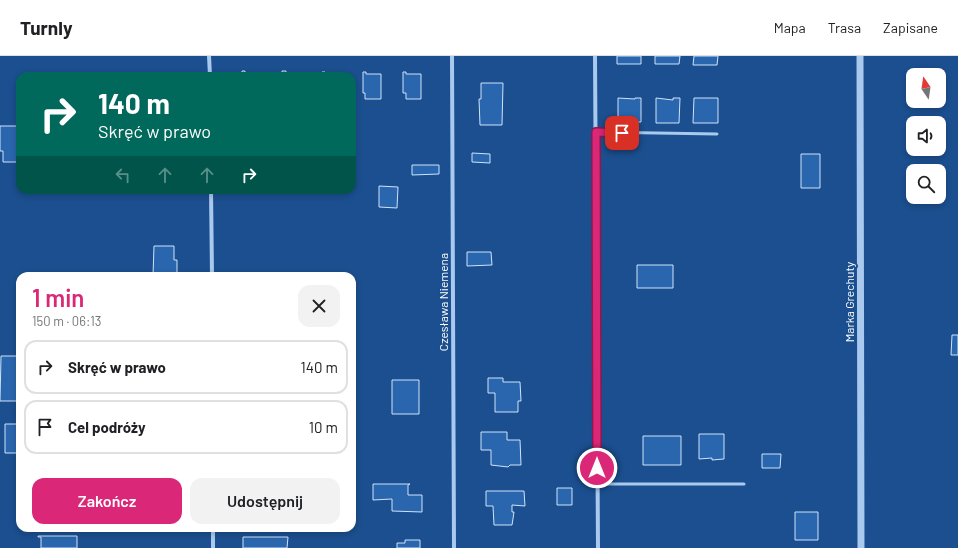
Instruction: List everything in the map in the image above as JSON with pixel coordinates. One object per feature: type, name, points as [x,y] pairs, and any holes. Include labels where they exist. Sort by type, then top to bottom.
[{"type":"street","points":[[209,56],[210,72]]},
{"type":"street","name":"Czesława Niemena","points":[[452,56],[454,548]]},
{"type":"street","points":[[595,56],[598,548]]},
{"type":"street","name":"Marka Grechuty","points":[[860,56],[861,548]]},
{"type":"street","points":[[211,194],[212,272]]},
{"type":"street","points":[[213,532],[213,548]]},
{"type":"lane","points":[[596,132],[717,134]]},
{"type":"lane","points":[[597,484],[744,484]]},
{"type":"building","points":[[617,56],[641,56],[641,64],[617,64]]},
{"type":"building","points":[[655,56],[680,56],[679,64],[655,64]]},
{"type":"building","points":[[694,56],[718,56],[717,65],[693,65]]},
{"type":"building","points":[[363,72],[366,72],[366,74],[381,74],[381,99],[365,99],[365,93],[363,93]]},
{"type":"building","points":[[403,72],[406,72],[406,74],[421,74],[421,99],[406,99],[406,93],[403,93]]},
{"type":"building","points":[[481,83],[503,83],[502,125],[480,125],[479,99],[481,99]]},
{"type":"building","points":[[618,98],[641,98],[641,122],[618,122]]},
{"type":"building","points":[[656,98],[673,100],[673,98],[680,98],[679,123],[656,123]]},
{"type":"building","points":[[694,98],[718,98],[718,123],[693,123]]},
{"type":"building","points":[[0,126],[16,126],[16,162],[3,162],[3,151],[0,151]]},
{"type":"building","points":[[472,153],[490,154],[490,163],[472,162]]},
{"type":"building","points":[[801,154],[820,154],[820,188],[801,188]]},
{"type":"building","points":[[412,165],[439,165],[439,174],[412,175]]},
{"type":"building","points":[[379,186],[398,187],[397,208],[379,207]]},
{"type":"building","points":[[154,246],[174,246],[174,260],[177,260],[177,272],[153,272]]},
{"type":"building","points":[[467,252],[491,252],[492,265],[467,266]]},
{"type":"building","points":[[637,265],[673,265],[673,288],[637,288]]},
{"type":"building","points":[[952,335],[958,335],[958,355],[951,355]]},
{"type":"building","points":[[1,356],[16,356],[16,401],[0,401]]},
{"type":"building","points":[[488,378],[503,378],[503,382],[520,382],[521,401],[518,401],[518,412],[495,412],[495,393],[488,393]]},
{"type":"building","points":[[392,380],[419,380],[419,414],[392,414]]},
{"type":"building","points":[[5,424],[16,424],[16,453],[5,453]]},
{"type":"building","points":[[481,432],[507,432],[507,440],[520,440],[521,465],[510,465],[508,467],[491,465],[491,450],[481,450]]},
{"type":"building","points":[[699,434],[724,434],[724,459],[699,459]]},
{"type":"building","points":[[643,436],[681,436],[681,465],[643,465]]},
{"type":"building","points":[[762,454],[781,454],[780,468],[762,468]]},
{"type":"building","points":[[373,484],[410,484],[408,485],[408,495],[422,495],[422,512],[392,511],[392,499],[373,500]]},
{"type":"building","points":[[557,488],[572,488],[572,505],[557,505]]},
{"type":"building","points":[[486,491],[524,491],[525,506],[512,505],[512,512],[514,512],[512,525],[494,525],[493,506],[486,506]]},
{"type":"building","points":[[795,512],[818,512],[818,540],[795,540]]},
{"type":"building","points":[[38,536],[77,536],[77,548],[41,548],[41,537]]},
{"type":"building","points":[[243,537],[288,537],[287,548],[243,548]]},
{"type":"building","points":[[405,540],[420,540],[420,548],[397,548],[397,543],[405,543]]},
{"type":"route","points":[[597,468],[596,132],[622,133]]}]
